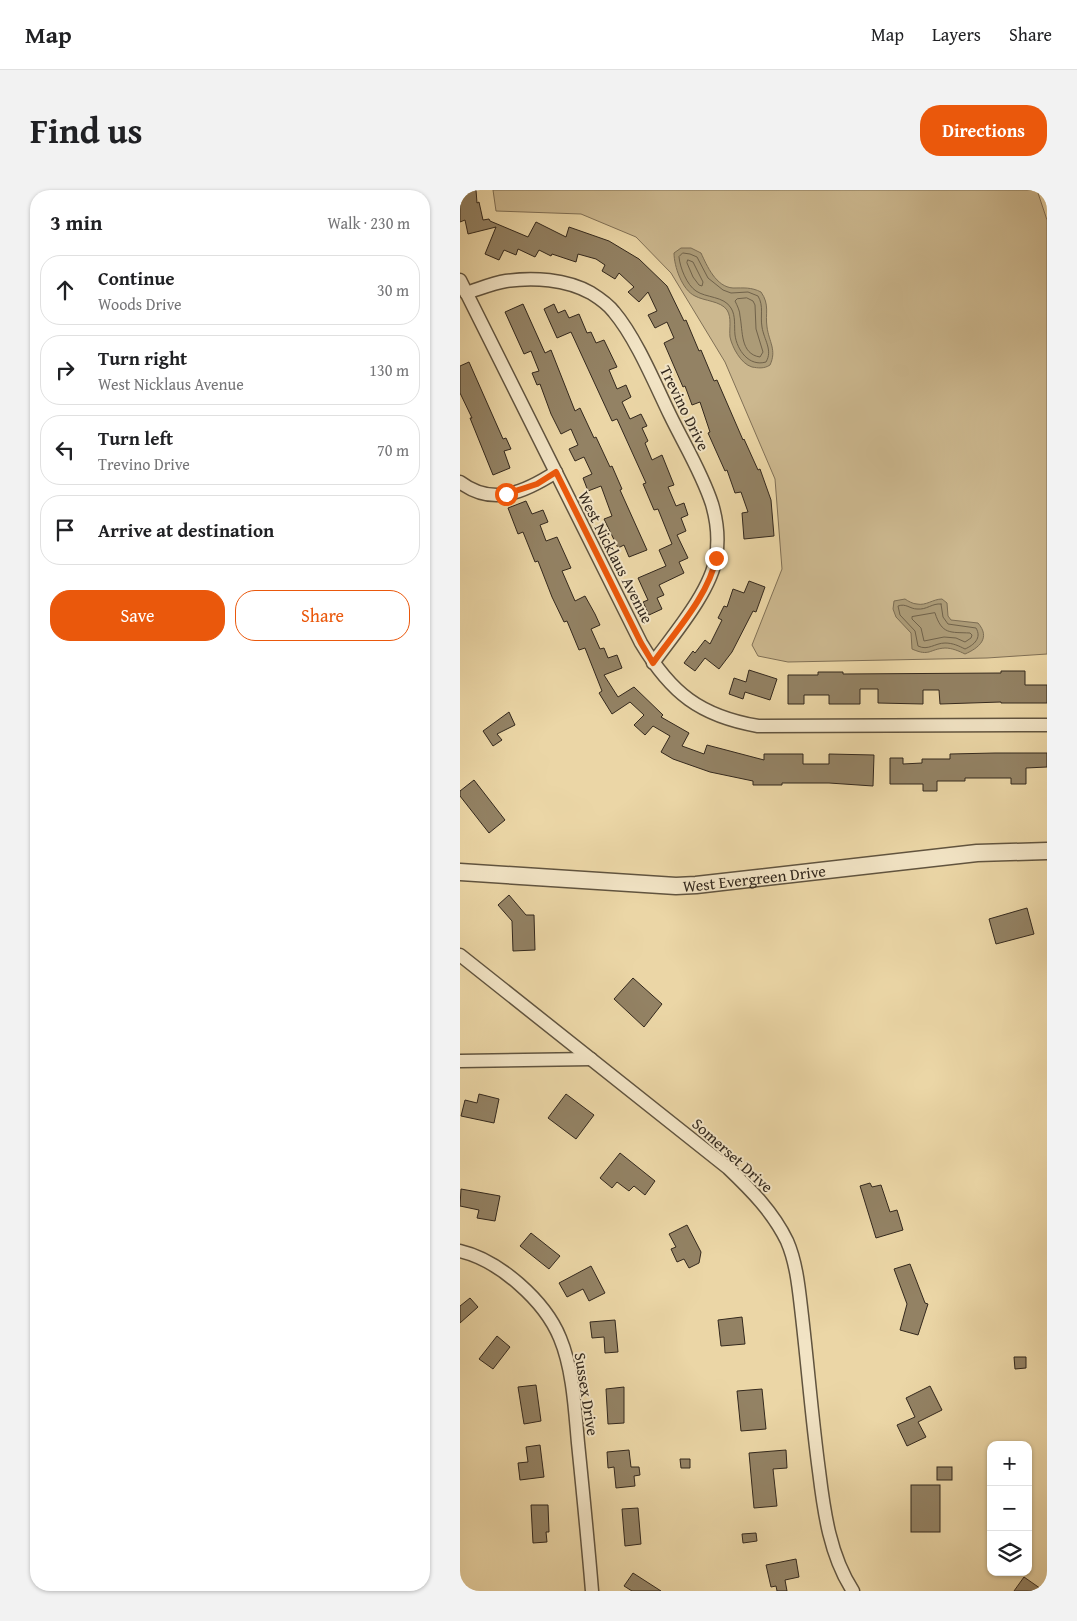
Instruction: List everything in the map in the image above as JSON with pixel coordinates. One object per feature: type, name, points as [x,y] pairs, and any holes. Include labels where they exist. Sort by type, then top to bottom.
[{"type":"street","name":"West Nicklaus Avenue","points":[[460,280],[641,643],[664,678],[680,693],[716,715],[758,726],[1047,725]]},
{"type":"street","name":"Trevino Drive","points":[[466,293],[505,281],[525,280],[559,282],[580,288],[599,298],[614,312],[627,329],[651,375],[703,481],[714,514],[717,536],[714,568],[706,588],[653,663]]},
{"type":"street","points":[[460,482],[483,495],[498,495],[537,484],[556,472]]},
{"type":"street","name":"West Evergreen Drive","points":[[460,872],[683,886],[977,853],[1047,851]]},
{"type":"street","name":"Somerset Drive","points":[[460,955],[734,1174],[757,1197],[774,1219],[785,1237],[792,1256],[798,1284],[816,1451],[829,1531],[844,1575],[853,1591]]},
{"type":"street","points":[[460,1061],[591,1060]]},
{"type":"street","name":"Sussex Drive","points":[[460,1251],[489,1262],[509,1276],[542,1309],[560,1338],[569,1372],[576,1420],[592,1591]]},
{"type":"shaded area","points":[[493,190],[1037,190],[1047,220],[1047,654],[987,658],[788,662],[758,656],[752,645],[782,569],[775,479],[725,362],[671,273],[636,237],[581,214],[496,211]]},
{"type":"water","points":[[681,248],[691,248],[701,253],[713,275],[727,287],[751,289],[761,292],[766,305],[767,327],[773,350],[770,365],[756,368],[744,362],[731,341],[730,320],[727,310],[717,303],[695,296],[686,289],[677,271],[674,258],[674,253]]},
{"type":"water","points":[[905,599],[912,603],[920,604],[942,599],[947,603],[948,616],[951,620],[978,623],[982,628],[982,642],[975,649],[965,654],[948,648],[926,652],[912,649],[911,633],[896,617],[893,609],[894,601]]},
{"type":"building","points":[[460,190],[476,190],[477,203],[479,202],[483,220],[489,219],[528,237],[536,222],[566,237],[569,227],[609,241],[639,259],[667,286],[684,321],[686,320],[699,351],[701,350],[714,381],[717,380],[758,470],[760,469],[771,500],[774,536],[744,539],[742,513],[748,512],[741,492],[735,493],[727,470],[725,471],[708,433],[710,432],[700,402],[692,405],[685,386],[683,387],[664,343],[674,338],[667,322],[655,328],[648,315],[657,311],[648,292],[639,302],[628,292],[634,287],[619,273],[615,279],[602,271],[605,265],[596,259],[578,254],[576,262],[552,254],[551,256],[539,250],[535,257],[518,249],[516,255],[504,250],[499,260],[485,254],[496,227],[468,234],[465,220],[460,222]]},
{"type":"building","points":[[523,304],[545,353],[551,350],[575,411],[580,408],[610,467],[612,466],[622,489],[620,490],[647,550],[629,557],[624,545],[618,548],[604,519],[612,516],[601,486],[588,491],[583,478],[592,474],[584,457],[575,461],[569,449],[578,445],[571,429],[561,434],[540,384],[537,385],[532,373],[539,371],[531,351],[524,354],[505,312]]},
{"type":"building","points":[[554,304],[558,313],[565,310],[569,318],[579,314],[587,333],[591,332],[596,343],[604,340],[617,367],[609,370],[617,389],[626,385],[631,397],[622,402],[630,419],[641,414],[647,426],[642,428],[648,441],[645,443],[652,460],[662,455],[674,485],[668,487],[676,506],[684,503],[688,515],[681,518],[686,531],[677,535],[688,558],[679,562],[684,573],[659,585],[664,595],[657,598],[662,609],[649,615],[643,602],[648,600],[638,578],[666,566],[659,550],[672,544],[658,509],[654,510],[643,484],[646,483],[617,419],[612,421],[571,332],[557,338],[544,309]]},
{"type":"building","points":[[469,362],[503,439],[506,438],[511,449],[504,451],[510,468],[493,475],[470,418],[472,418],[460,393],[460,366]]},
{"type":"building","points":[[526,501],[532,514],[543,510],[548,522],[540,525],[546,541],[557,537],[571,568],[562,571],[575,601],[585,596],[600,625],[591,629],[600,649],[604,648],[608,658],[617,655],[622,668],[604,675],[618,697],[634,687],[663,715],[661,717],[689,733],[682,746],[704,754],[707,745],[764,760],[764,754],[803,754],[803,764],[829,764],[829,754],[874,755],[873,786],[829,783],[753,785],[753,781],[710,772],[673,759],[661,752],[670,736],[653,726],[645,735],[634,725],[644,715],[630,702],[612,714],[599,693],[602,691],[585,648],[579,650],[567,621],[564,622],[552,597],[538,561],[535,562],[523,532],[518,534],[508,508]]},
{"type":"building","points":[[749,581],[765,587],[756,612],[753,611],[732,652],[719,669],[705,658],[695,671],[684,663],[705,640],[710,644],[722,620],[718,618],[724,606],[727,607],[733,589],[744,593]]},
{"type":"building","points":[[749,670],[777,679],[770,700],[745,692],[743,699],[729,694],[734,678],[746,682]]},
{"type":"building","points":[[1001,671],[1025,671],[1025,685],[1047,685],[1047,703],[940,704],[939,690],[923,690],[923,704],[878,703],[878,689],[860,689],[860,704],[829,704],[829,695],[804,695],[804,704],[788,704],[788,675],[818,675],[818,672],[843,672],[843,674],[1001,673]]},
{"type":"building","points":[[509,712],[515,725],[497,734],[502,740],[493,746],[483,731]]},
{"type":"building","points":[[1047,753],[1047,767],[1026,768],[1026,784],[1011,784],[1011,778],[965,778],[965,781],[937,781],[937,791],[923,791],[923,784],[890,784],[890,758],[903,758],[903,764],[922,763],[922,759],[950,759],[950,754]]},
{"type":"building","points":[[474,780],[505,820],[489,833],[460,796],[460,791]]},
{"type":"building","points":[[509,895],[526,915],[534,915],[535,950],[513,951],[512,921],[498,905]]},
{"type":"building","points":[[1027,908],[1034,934],[996,944],[989,919]]},
{"type":"building","points":[[633,978],[662,1004],[644,1027],[614,999]]},
{"type":"building","points":[[479,1094],[499,1099],[494,1123],[461,1116],[465,1100],[477,1103]]},
{"type":"building","points":[[566,1094],[594,1115],[576,1139],[548,1118]]},
{"type":"building","points":[[620,1153],[655,1181],[645,1195],[634,1186],[629,1191],[617,1182],[612,1188],[600,1178]]},
{"type":"building","points":[[870,1183],[872,1187],[881,1185],[890,1212],[897,1210],[903,1230],[876,1238],[860,1186]]},
{"type":"building","points":[[461,1189],[500,1196],[495,1221],[477,1218],[479,1210],[460,1206]]},
{"type":"building","points":[[687,1225],[701,1252],[699,1263],[689,1268],[684,1259],[677,1262],[671,1249],[676,1247],[669,1234]]},
{"type":"building","points":[[531,1233],[560,1256],[549,1269],[520,1246]]},
{"type":"building","points":[[910,1264],[925,1303],[928,1304],[918,1335],[900,1330],[907,1304],[894,1269]]},
{"type":"building","points":[[591,1266],[605,1293],[589,1301],[583,1289],[567,1297],[559,1283]]},
{"type":"building","points":[[470,1298],[478,1307],[460,1323],[460,1306]]},
{"type":"building","points":[[742,1317],[745,1344],[721,1346],[718,1320]]},
{"type":"building","points":[[615,1320],[618,1352],[605,1353],[604,1337],[592,1338],[590,1322]]},
{"type":"building","points":[[497,1336],[510,1347],[493,1369],[479,1359]]},
{"type":"building","points":[[1014,1357],[1026,1357],[1026,1368],[1015,1369]]},
{"type":"building","points":[[536,1385],[541,1421],[524,1424],[518,1387]]},
{"type":"building","points":[[930,1386],[942,1410],[918,1422],[926,1437],[907,1446],[897,1425],[915,1417],[906,1398]]},
{"type":"building","points":[[624,1387],[624,1423],[608,1424],[606,1389]]},
{"type":"building","points":[[762,1389],[766,1429],[741,1431],[737,1391]]},
{"type":"building","points":[[540,1445],[544,1477],[520,1480],[518,1463],[528,1462],[526,1447]]},
{"type":"building","points":[[629,1450],[631,1467],[639,1467],[640,1475],[634,1476],[635,1486],[616,1488],[614,1467],[608,1468],[607,1452]]},
{"type":"building","points":[[786,1450],[787,1468],[773,1469],[777,1506],[754,1508],[749,1453]]},
{"type":"building","points":[[680,1459],[690,1459],[690,1468],[681,1468]]},
{"type":"building","points":[[937,1467],[952,1467],[952,1480],[937,1480]]},
{"type":"building","points":[[911,1485],[940,1485],[940,1532],[911,1532]]},
{"type":"building","points":[[531,1505],[548,1505],[549,1532],[546,1532],[547,1542],[533,1543]]},
{"type":"building","points":[[638,1508],[641,1544],[625,1546],[622,1509]]},
{"type":"building","points":[[756,1533],[757,1541],[743,1543],[742,1534]]},
{"type":"building","points":[[796,1559],[799,1577],[785,1580],[787,1591],[777,1591],[776,1586],[771,1587],[766,1565]]},
{"type":"building","points":[[633,1573],[661,1591],[632,1591],[624,1586]]},
{"type":"building","points":[[1024,1577],[1044,1591],[1014,1591]]},
{"type":"route","points":[[506,494],[537,484],[556,472],[641,643],[653,663],[706,588],[716,558]]}]
